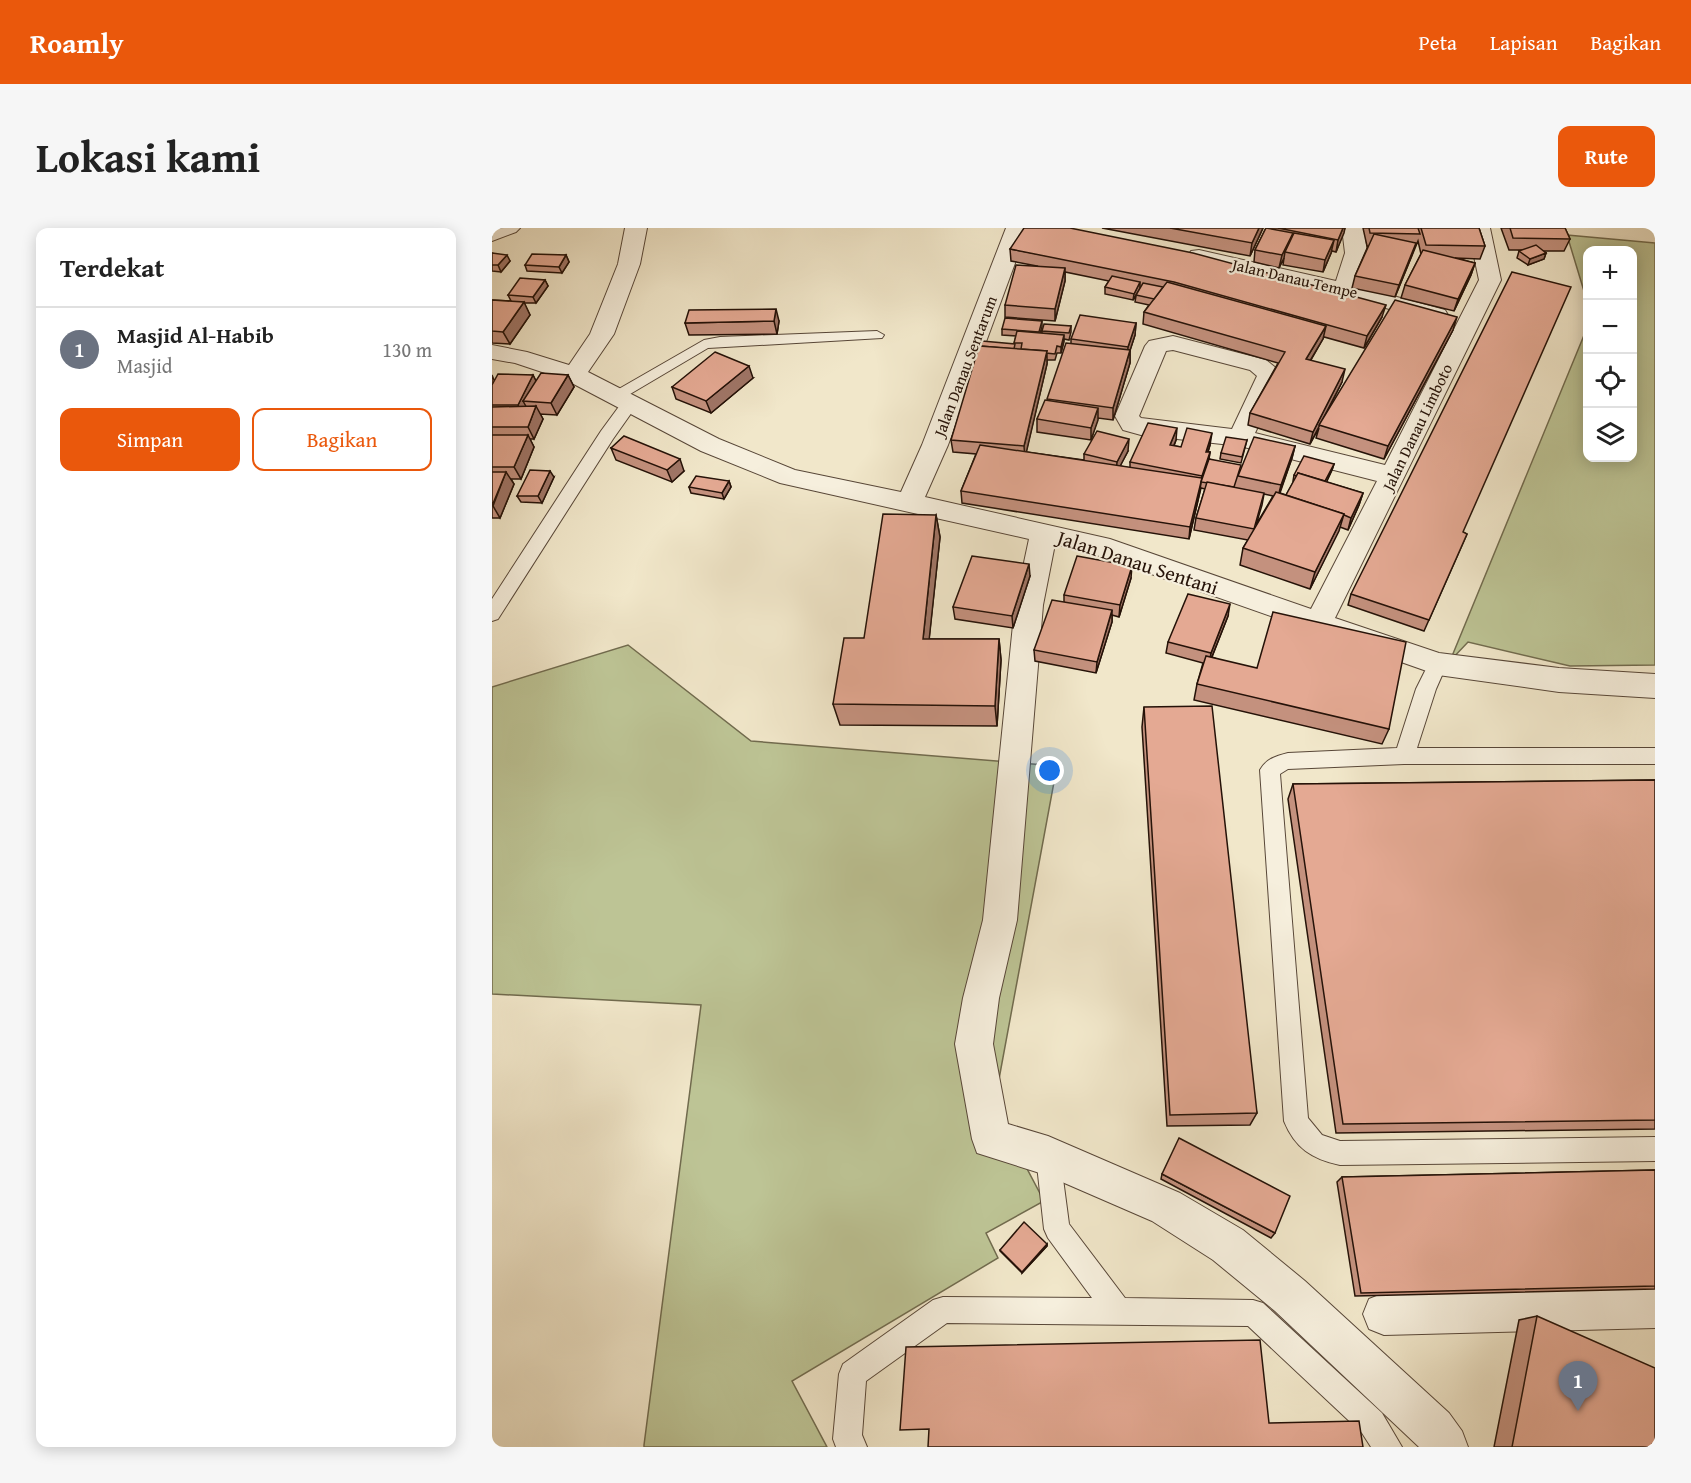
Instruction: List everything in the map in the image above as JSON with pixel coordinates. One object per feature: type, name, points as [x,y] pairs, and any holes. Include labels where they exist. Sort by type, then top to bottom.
[{"type":"street","points":[[492,235],[509,228]]},
{"type":"street","points":[[574,375],[602,334],[629,264],[636,228]]},
{"type":"street","name":"Jalan Danau Sentarum","points":[[909,503],[935,445],[1017,228]]},
{"type":"street","points":[[1343,289],[1357,258],[1358,249],[1353,228]]},
{"type":"street","name":"Jalan Danau Limboto","points":[[1319,622],[1490,280],[1479,228]]},
{"type":"street","name":"Jalan Danau Tempe","points":[[1183,252],[1343,289],[1467,323]]},
{"type":"street","points":[[1240,438],[1269,378],[1268,373],[1258,365],[1173,343],[1157,346],[1127,416],[1132,424],[1141,428],[1240,438],[1393,476]]},
{"type":"street","name":"Jalan Danau Sentani","points":[[492,352],[519,357],[574,375],[710,445],[789,477],[1044,532],[1110,549],[1438,664],[1559,680],[1655,686]]},
{"type":"street","points":[[1044,532],[1029,605],[1000,920],[981,999],[974,1044],[991,1139],[1048,1156],[1166,1207],[1228,1245],[1290,1296],[1433,1429],[1446,1447]]},
{"type":"street","points":[[1384,1314],[1655,1307]]},
{"type":"lane","points":[[492,614],[607,435],[622,401],[704,344],[720,341],[877,334]]},
{"type":"lane","points":[[1404,756],[1426,689],[1438,664]]},
{"type":"lane","points":[[1655,756],[1404,756],[1288,761],[1270,770],[1269,780],[1296,1121],[1304,1136],[1321,1149],[1340,1153],[1655,1149]]},
{"type":"lane","points":[[1048,1156],[1057,1229],[1119,1312]]},
{"type":"lane","points":[[853,1447],[847,1439],[853,1374],[943,1310],[1253,1313],[1372,1423],[1388,1447]]},
{"type":"green space","points":[[1567,235],[1655,243],[1655,665],[1570,666],[1468,642],[1450,661],[1583,338],[1583,462],[1637,462],[1637,246],[1583,246],[1583,288]]},
{"type":"green space","points":[[628,645],[751,741],[1057,766],[994,1106],[1044,1201],[986,1233],[998,1258],[792,1381],[827,1447],[644,1447],[701,1005],[492,994],[492,687]]},
{"type":"building","points":[[1024,228],[1070,228],[1193,253],[1386,305],[1367,336],[1174,282],[1010,249]]},
{"type":"building","points":[[1170,228],[1259,228],[1252,243]]},
{"type":"building","points":[[1266,228],[1293,233],[1282,255],[1255,250]]},
{"type":"building","points":[[1278,228],[1343,228],[1338,240]]},
{"type":"building","points":[[1369,228],[1418,228],[1420,234],[1370,233]]},
{"type":"building","points":[[1421,228],[1479,228],[1485,246],[1426,245]]},
{"type":"building","points":[[1510,228],[1565,228],[1570,239],[1513,238]]},
{"type":"building","points":[[1294,233],[1334,240],[1325,260],[1285,252]]},
{"type":"building","points":[[1374,234],[1416,243],[1399,285],[1355,276]]},
{"type":"building","points":[[1536,245],[1546,253],[1530,259],[1519,251]]},
{"type":"building","points":[[1423,250],[1475,263],[1458,299],[1405,285]]},
{"type":"building","points":[[492,253],[507,255],[498,265],[492,265]]},
{"type":"building","points":[[532,254],[566,255],[559,267],[525,265]]},
{"type":"building","points":[[1016,265],[1065,268],[1055,309],[1005,305]]},
{"type":"building","points":[[1512,272],[1571,287],[1463,532],[1467,534],[1429,620],[1351,594]]},
{"type":"building","points":[[1112,276],[1140,282],[1134,294],[1105,287]]},
{"type":"building","points":[[520,278],[545,280],[533,297],[508,295]]},
{"type":"building","points":[[1167,282],[1326,326],[1306,359],[1345,369],[1313,432],[1250,413],[1285,352],[1144,312]]},
{"type":"building","points":[[1143,283],[1163,287],[1154,299],[1136,295]]},
{"type":"building","points":[[492,300],[524,302],[503,332],[492,331]]},
{"type":"building","points":[[1395,300],[1457,317],[1388,446],[1319,425]]},
{"type":"building","points":[[776,309],[774,321],[685,323],[689,310]]},
{"type":"building","points":[[1080,315],[1136,323],[1128,347],[1071,339]]},
{"type":"building","points":[[1005,318],[1042,321],[1039,332],[1002,329]]},
{"type":"building","points":[[1044,324],[1071,326],[1069,333],[1042,331]]},
{"type":"building","points":[[1017,331],[1064,335],[1061,347],[1057,346],[1055,354],[1046,353],[1047,351],[1021,349],[1022,343],[1014,343]]},
{"type":"building","points":[[982,341],[1015,344],[1014,349],[981,346]]},
{"type":"building","points":[[1066,343],[1130,350],[1113,408],[1047,399]]},
{"type":"building","points":[[979,346],[1047,351],[1024,446],[951,440]]},
{"type":"building","points":[[715,352],[749,366],[706,401],[672,387]]},
{"type":"building","points":[[541,373],[568,375],[551,403],[523,401]]},
{"type":"building","points":[[498,374],[533,375],[518,405],[492,405],[492,385]]},
{"type":"building","points":[[1045,400],[1098,408],[1091,428],[1037,419]]},
{"type":"building","points":[[536,406],[528,427],[492,427],[492,407]]},
{"type":"building","points":[[1148,423],[1177,428],[1170,445],[1181,447],[1187,428],[1212,433],[1206,452],[1210,452],[1202,476],[1130,462]]},
{"type":"building","points":[[1097,431],[1129,439],[1117,462],[1084,454]]},
{"type":"building","points":[[492,435],[528,435],[514,467],[492,467]]},
{"type":"building","points":[[624,436],[680,459],[667,470],[611,448]]},
{"type":"building","points":[[1226,437],[1247,440],[1242,457],[1221,453]]},
{"type":"building","points":[[1254,437],[1295,446],[1281,485],[1238,476]]},
{"type":"building","points":[[980,445],[1202,478],[1190,527],[961,491]]},
{"type":"building","points":[[1304,456],[1334,464],[1325,481],[1298,473],[1297,476],[1294,475]]},
{"type":"building","points":[[1209,459],[1241,465],[1234,487],[1201,482]]},
{"type":"building","points":[[530,470],[550,471],[538,496],[517,496]]},
{"type":"building","points":[[492,472],[506,472],[492,506]]},
{"type":"building","points":[[1298,473],[1363,493],[1351,518],[1286,495]]},
{"type":"building","points":[[696,476],[729,481],[722,493],[689,487]]},
{"type":"building","points":[[1207,482],[1264,493],[1254,529],[1196,518]]},
{"type":"building","points":[[1276,492],[1344,514],[1315,572],[1243,548]]},
{"type":"building","points":[[883,514],[936,515],[923,639],[999,639],[995,706],[833,704],[844,638],[864,638]]},
{"type":"building","points":[[972,556],[1029,564],[1012,616],[953,607]]},
{"type":"building","points":[[1077,556],[1132,566],[1120,605],[1064,595]]},
{"type":"building","points":[[1188,594],[1230,604],[1211,653],[1168,642]]},
{"type":"building","points":[[1052,600],[1112,610],[1097,662],[1034,650]]},
{"type":"building","points":[[1273,612],[1406,642],[1389,729],[1197,684],[1206,656],[1257,668]]},
{"type":"building","points":[[1212,706],[1257,1113],[1170,1115],[1144,707]]},
{"type":"building","points":[[1655,780],[1655,1120],[1343,1124],[1293,784]]},
{"type":"building","points":[[1179,1138],[1290,1196],[1275,1233],[1162,1174]]},
{"type":"building","points":[[1655,1170],[1655,1286],[1361,1293],[1342,1177]]},
{"type":"building","points":[[1024,1222],[1047,1244],[1022,1272],[1000,1250]]},
{"type":"building","points":[[1537,1316],[1655,1368],[1655,1447],[1512,1447]]},
{"type":"building","points":[[1260,1340],[1269,1423],[1359,1421],[1363,1447],[928,1447],[929,1429],[900,1430],[906,1347]]},
{"type":"place","name":"Masjid Al-Habib","points":[[1578,1411]]}]
